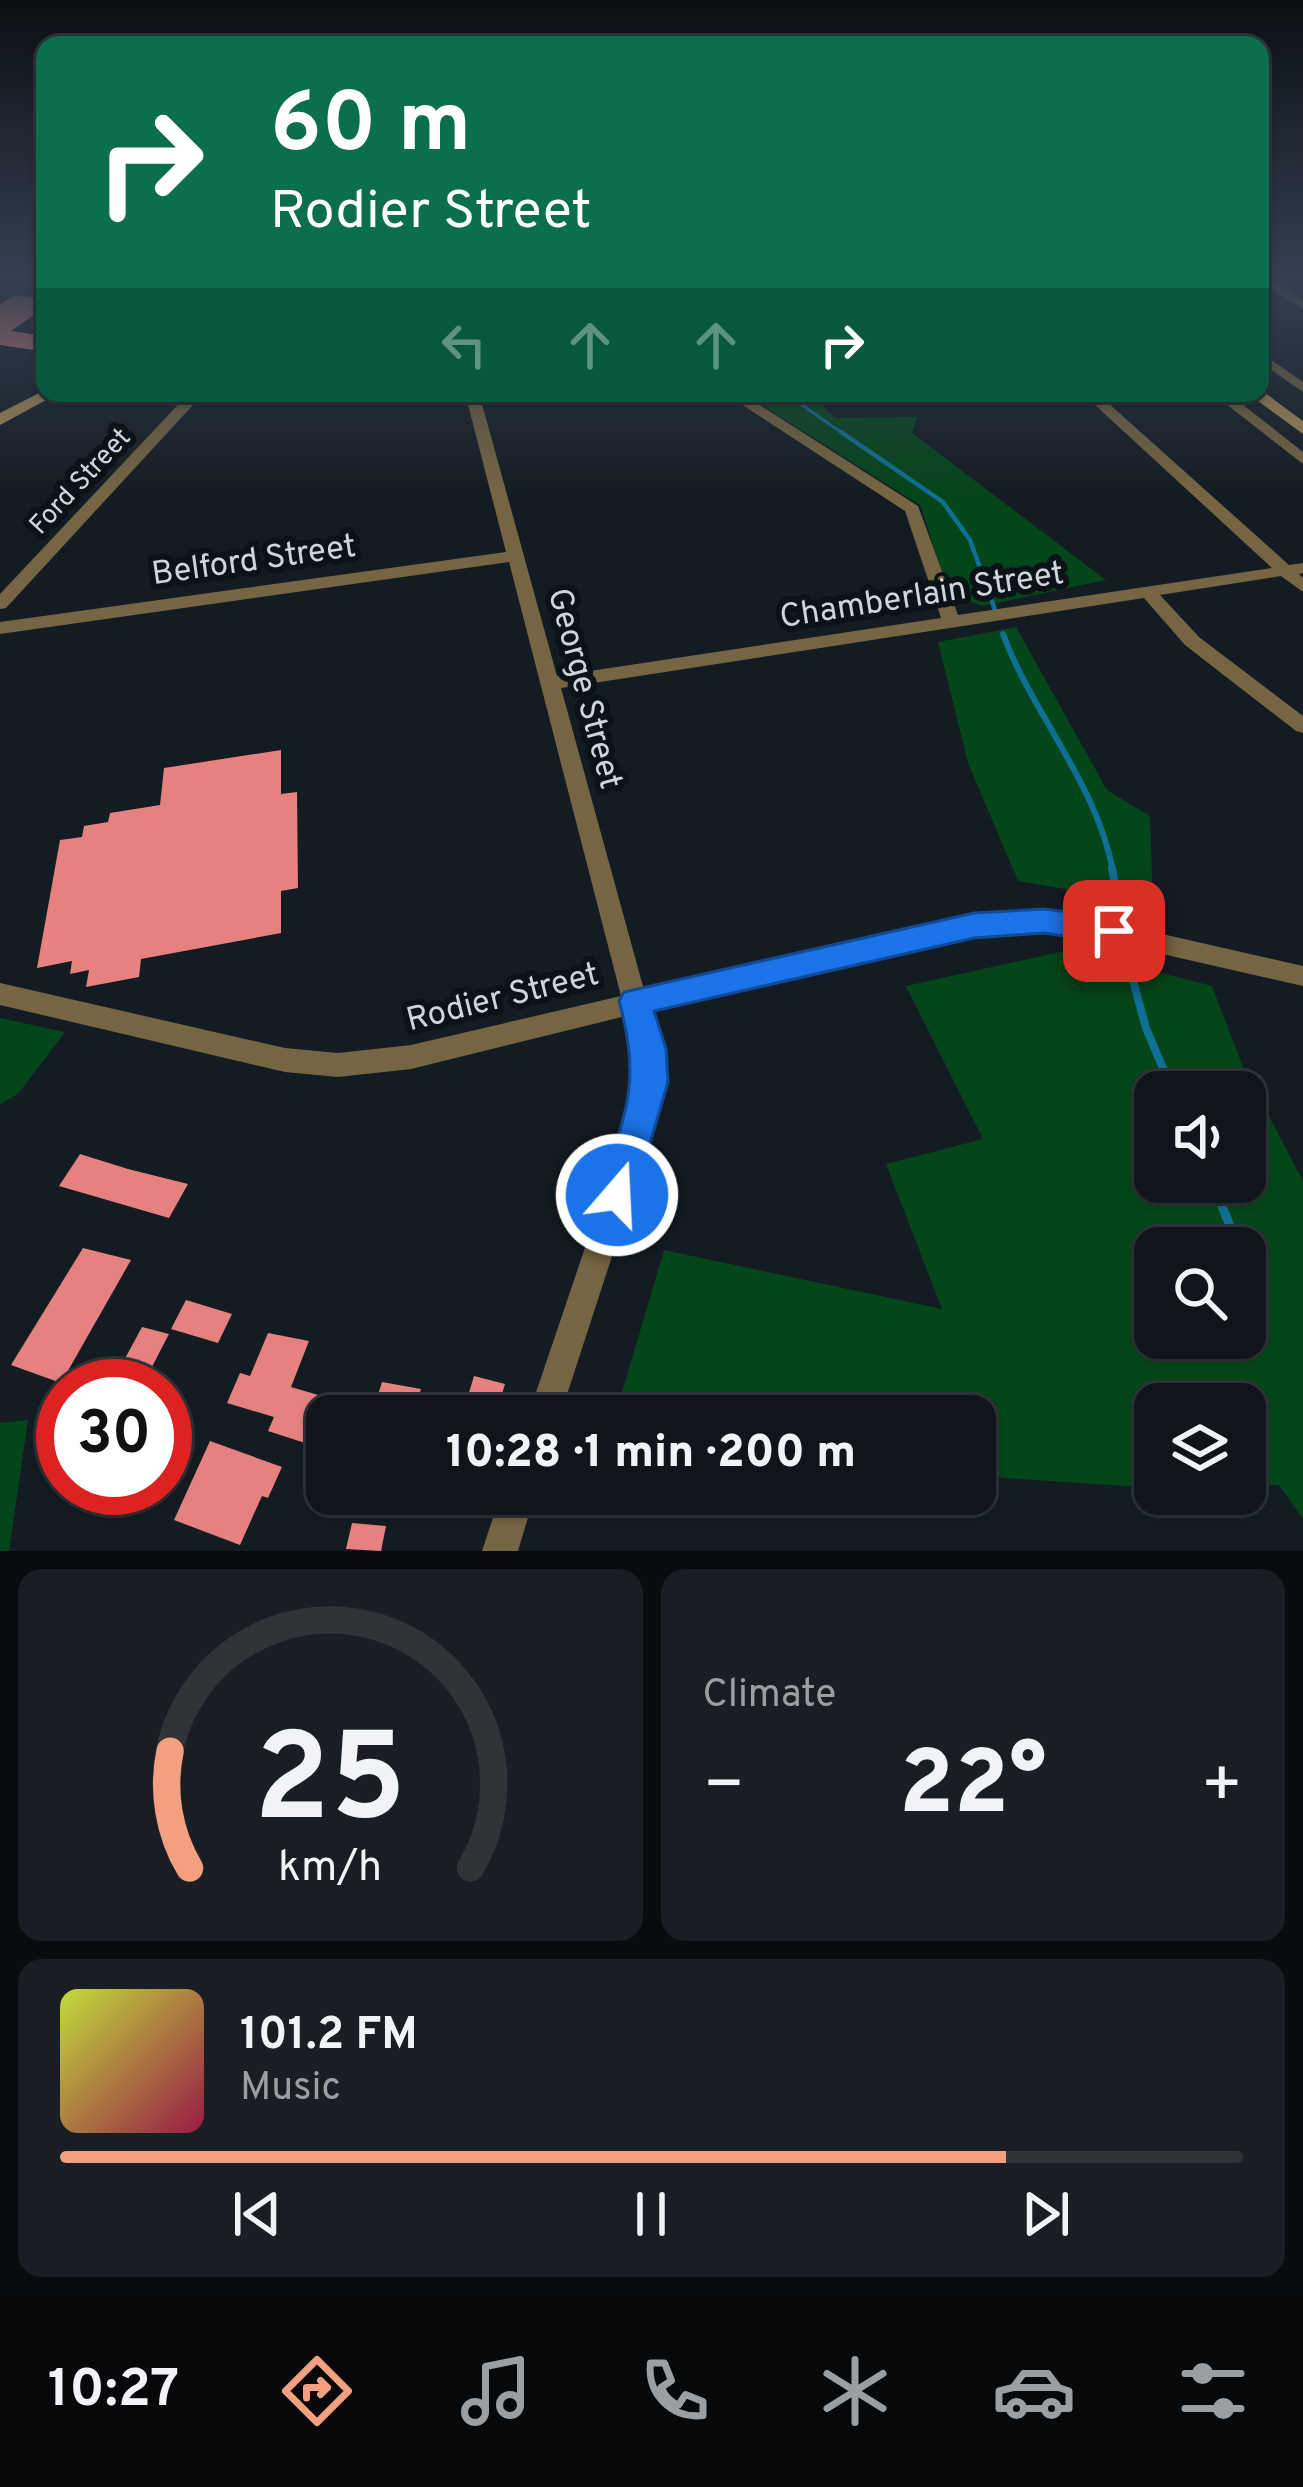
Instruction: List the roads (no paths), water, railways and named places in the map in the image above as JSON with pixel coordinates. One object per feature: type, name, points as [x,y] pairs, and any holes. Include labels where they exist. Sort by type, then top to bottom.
[{"type":"main road","points":[[1269,388],[1303,413]]},
{"type":"main road","points":[[0,418],[36,398]]},
{"type":"main road","points":[[1267,402],[1303,429]]},
{"type":"street","points":[[1269,363],[1303,388]]},
{"type":"street","name":"Ford Street","points":[[0,604],[189,402]]},
{"type":"street","name":"George Street","points":[[474,402],[651,1062],[645,1112],[551,1395]]},
{"type":"street","points":[[744,402],[912,509],[952,624]]},
{"type":"street","points":[[1099,402],[1294,569],[1303,586]]},
{"type":"street","points":[[1230,402],[1303,459]]},
{"type":"street","name":"Belford Street","points":[[0,628],[517,556]]},
{"type":"street","name":"Chamberlain Street","points":[[550,683],[1294,569]]},
{"type":"street","points":[[1148,592],[1200,648],[1303,726]]},
{"type":"street","name":"Rodier Street","points":[[0,994],[285,1060],[338,1065],[410,1057],[936,931],[1022,921],[1093,926],[1303,976]]},
{"type":"street","points":[[500,1551],[511,1515]]},
{"type":"waterway","points":[[798,402],[845,435]]},
{"type":"waterway","points":[[841,432],[943,502],[970,540],[995,610]]},
{"type":"waterway","points":[[1003,634],[1093,808],[1113,871]]},
{"type":"waterway","points":[[1112,868],[1119,907]]},
{"type":"waterway","points":[[1128,962],[1146,1028],[1164,1071]]},
{"type":"waterway","points":[[1221,1203],[1230,1227]]}]
